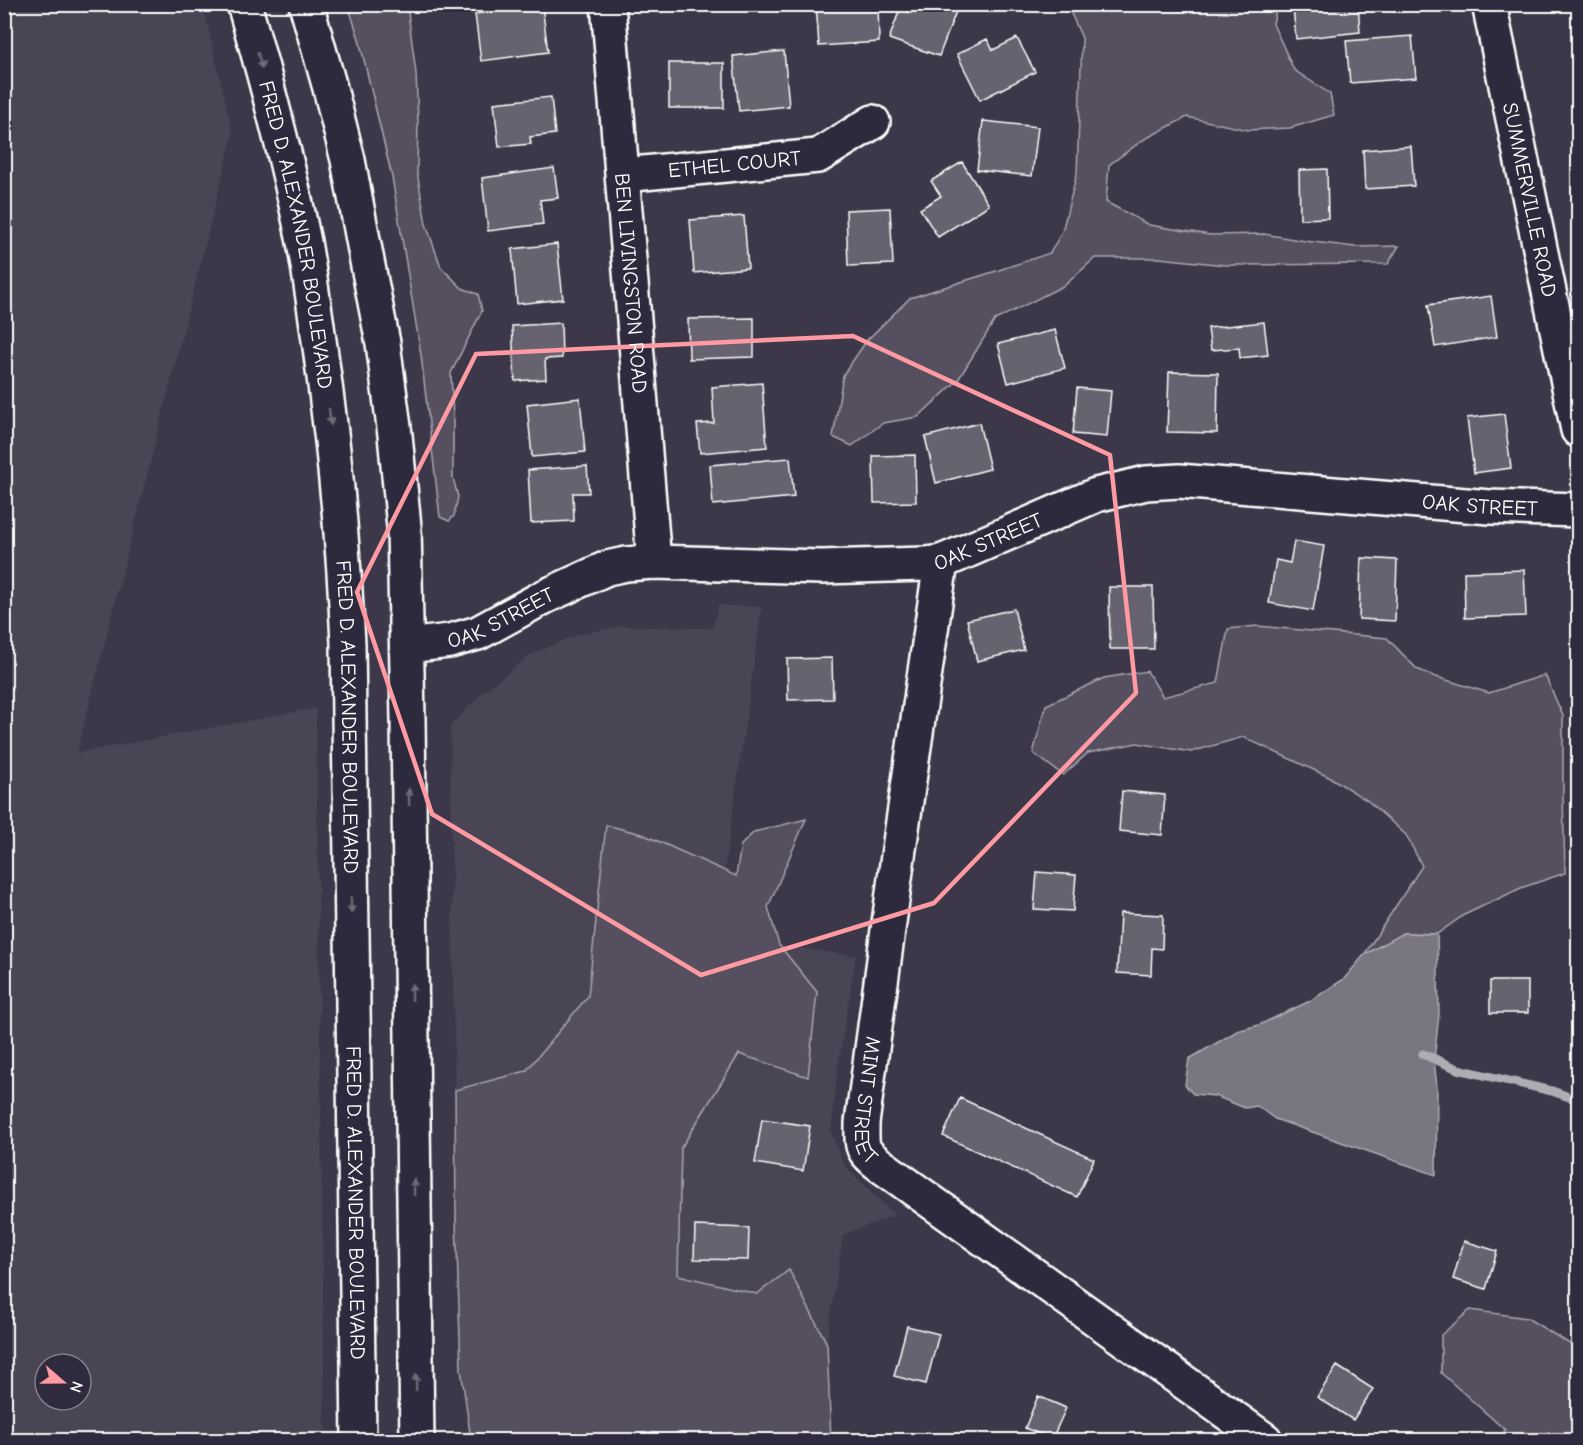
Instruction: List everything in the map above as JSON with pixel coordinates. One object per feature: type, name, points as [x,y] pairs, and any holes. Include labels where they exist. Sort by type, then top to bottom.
[{"type":"street","name":"FRED D. ALEXANDER BOULEVARD","points":[[244,4],[286,160],[304,243],[327,393],[342,535],[348,643],[359,1440]]},
{"type":"street","points":[[306,4],[348,160],[383,343],[404,527],[417,1440]]},
{"type":"street","name":"BEN LIVINGSTON ROAD","points":[[608,4],[654,562]]},
{"type":"street","name":"SUMMERVILLE ROAD","points":[[1489,4],[1578,430]]},
{"type":"street","name":"ETHEL COURT","points":[[623,175],[819,156],[873,122]]},
{"type":"street","name":"OAK STREET","points":[[407,646],[450,641],[478,633],[544,597],[607,568],[654,562],[821,567],[909,566],[941,562],[1096,495],[1146,483],[1179,481],[1490,507],[1578,510]]},
{"type":"street","name":"MINT STREET","points":[[941,562],[901,833],[862,1123],[862,1145],[865,1153],[880,1165],[1248,1435]]},
{"type":"highlighted area","points":[[853,336],[1110,455],[1136,693],[934,903],[701,975],[432,814],[357,592],[476,354]]},
{"type":"shaded area","points":[[5,4],[203,5],[233,134],[77,753],[316,708],[325,1440],[5,1440]]},
{"type":"shaded area","points":[[348,5],[407,5],[416,73],[417,172],[426,224],[441,267],[462,288],[478,294],[482,311],[451,373],[453,478],[458,497],[454,516],[449,521],[440,517],[421,355],[392,177],[359,39]]},
{"type":"shaded area","points":[[1064,5],[1277,5],[1273,24],[1294,70],[1330,94],[1334,115],[1290,128],[1248,130],[1187,117],[1143,140],[1109,165],[1106,202],[1149,225],[1210,235],[1264,234],[1355,247],[1399,246],[1388,264],[1225,265],[1159,258],[1095,258],[1065,285],[995,320],[958,380],[918,417],[883,423],[852,446],[833,437],[843,375],[867,340],[910,298],[1050,253],[1062,232],[1077,173],[1082,38],[1069,9]]},
{"type":"shaded area","points":[[718,605],[762,607],[715,936],[856,956],[837,1074],[831,1132],[843,1164],[895,1215],[843,1235],[812,1440],[471,1440],[461,1369],[456,1220],[450,726],[484,691],[530,655],[576,635],[621,626],[713,628]]},
{"type":"shaded area","points":[[1257,626],[1387,638],[1417,669],[1489,693],[1545,675],[1563,716],[1565,873],[1521,888],[1464,915],[1437,934],[1403,933],[1364,955],[1422,866],[1406,835],[1368,801],[1331,778],[1243,737],[1191,752],[1137,743],[1088,753],[1063,775],[1033,753],[1046,705],[1104,678],[1147,671],[1163,697],[1218,683],[1228,629]]},
{"type":"shaded area","points":[[806,819],[768,907],[779,945],[817,992],[808,1077],[739,1054],[681,1148],[678,1275],[757,1294],[789,1270],[827,1344],[831,1440],[471,1440],[461,1369],[455,1090],[526,1071],[588,996],[606,825],[642,834],[736,876],[741,845],[754,832]]},
{"type":"shaded area","points":[[1403,933],[1437,934],[1439,1014],[1434,1060],[1437,1087],[1436,1175],[1275,1119],[1257,1106],[1245,1108],[1215,1096],[1193,1094],[1185,1085],[1189,1059],[1237,1031],[1259,1025],[1310,1001],[1344,979],[1364,955]]},
{"type":"shaded area","points":[[1470,1310],[1527,1318],[1578,1349],[1578,1440],[1500,1440],[1505,1430],[1441,1373],[1441,1335]]},
{"type":"building","points":[[816,4],[878,4],[879,42],[819,46]]},
{"type":"building","points":[[914,4],[945,4],[957,9],[939,56],[889,39],[900,9],[911,13]]},
{"type":"building","points":[[1358,4],[1360,32],[1296,39],[1293,7]]},
{"type":"building","points":[[542,5],[548,52],[481,61],[475,14]]},
{"type":"building","points":[[1412,36],[1416,78],[1350,83],[1346,41]]},
{"type":"building","points":[[1017,38],[1035,72],[980,100],[957,54],[987,39],[993,50]]},
{"type":"building","points":[[784,51],[789,106],[739,111],[733,56]]},
{"type":"building","points":[[669,63],[724,63],[724,108],[669,108]]},
{"type":"building","points":[[551,97],[555,134],[530,137],[531,144],[499,147],[494,103]]},
{"type":"building","points":[[983,121],[1038,127],[1032,176],[977,170]]},
{"type":"building","points":[[1411,146],[1414,186],[1365,189],[1363,150]]},
{"type":"building","points":[[962,162],[989,205],[938,237],[920,209],[941,196],[931,181]]},
{"type":"building","points":[[554,168],[558,198],[540,200],[543,224],[488,231],[482,178]]},
{"type":"building","points":[[1327,169],[1328,218],[1300,219],[1299,170]]},
{"type":"building","points":[[890,208],[893,264],[848,266],[846,210]]},
{"type":"building","points":[[744,216],[748,268],[694,273],[690,220]]},
{"type":"building","points":[[557,244],[563,299],[517,304],[512,249]]},
{"type":"building","points":[[1491,296],[1497,337],[1435,347],[1428,305]]},
{"type":"building","points":[[754,318],[754,357],[689,359],[688,319]]},
{"type":"building","points":[[1264,322],[1268,355],[1240,358],[1239,348],[1211,350],[1208,328]]},
{"type":"building","points":[[561,323],[562,358],[545,359],[546,379],[515,381],[512,326]]},
{"type":"building","points":[[1055,330],[1065,368],[1008,383],[998,344]]},
{"type":"building","points":[[1169,372],[1218,373],[1217,433],[1167,432]]},
{"type":"building","points":[[762,383],[767,447],[700,453],[697,424],[714,423],[712,387]]},
{"type":"building","points":[[1077,388],[1111,391],[1107,437],[1073,434]]},
{"type":"building","points":[[580,398],[585,452],[532,457],[527,404]]},
{"type":"building","points":[[1504,414],[1511,468],[1474,473],[1467,418]]},
{"type":"building","points":[[979,423],[990,469],[936,483],[925,437]]},
{"type":"building","points":[[915,455],[916,502],[874,503],[873,456]]},
{"type":"building","points":[[790,458],[794,497],[713,505],[710,465]]},
{"type":"building","points":[[587,466],[589,493],[573,493],[574,521],[531,523],[528,470]]},
{"type":"building","points":[[1294,541],[1324,546],[1313,611],[1269,603],[1276,560],[1290,563]]},
{"type":"building","points":[[1361,558],[1397,560],[1395,621],[1359,619]]},
{"type":"building","points":[[1524,570],[1526,616],[1465,618],[1464,572]]},
{"type":"building","points":[[1109,587],[1153,587],[1154,649],[1110,649]]},
{"type":"building","points":[[1014,609],[1024,650],[977,661],[967,620]]},
{"type":"building","points":[[832,658],[833,699],[788,700],[787,659]]},
{"type":"building","points":[[1122,791],[1165,795],[1162,835],[1119,831]]},
{"type":"building","points":[[1037,872],[1076,875],[1073,911],[1034,909]]},
{"type":"building","points":[[1120,913],[1163,915],[1162,949],[1152,948],[1151,975],[1117,973]]},
{"type":"building","points":[[1490,981],[1528,981],[1528,1013],[1490,1013]]},
{"type":"building","points":[[960,1098],[1094,1159],[1077,1197],[943,1136]]},
{"type":"building","points":[[762,1119],[810,1126],[803,1171],[755,1163]]},
{"type":"building","points":[[695,1226],[749,1228],[748,1260],[694,1259]]},
{"type":"building","points":[[1464,1241],[1497,1251],[1486,1289],[1453,1279]]},
{"type":"building","points":[[907,1326],[939,1334],[926,1384],[894,1376]]},
{"type":"building","points":[[1337,1366],[1373,1389],[1353,1420],[1317,1397]]},
{"type":"building","points":[[1038,1396],[1066,1408],[1052,1439],[1025,1428]]},
{"type":"waterway","points":[[1423,1054],[1458,1069],[1552,1091],[1578,1100]]}]
